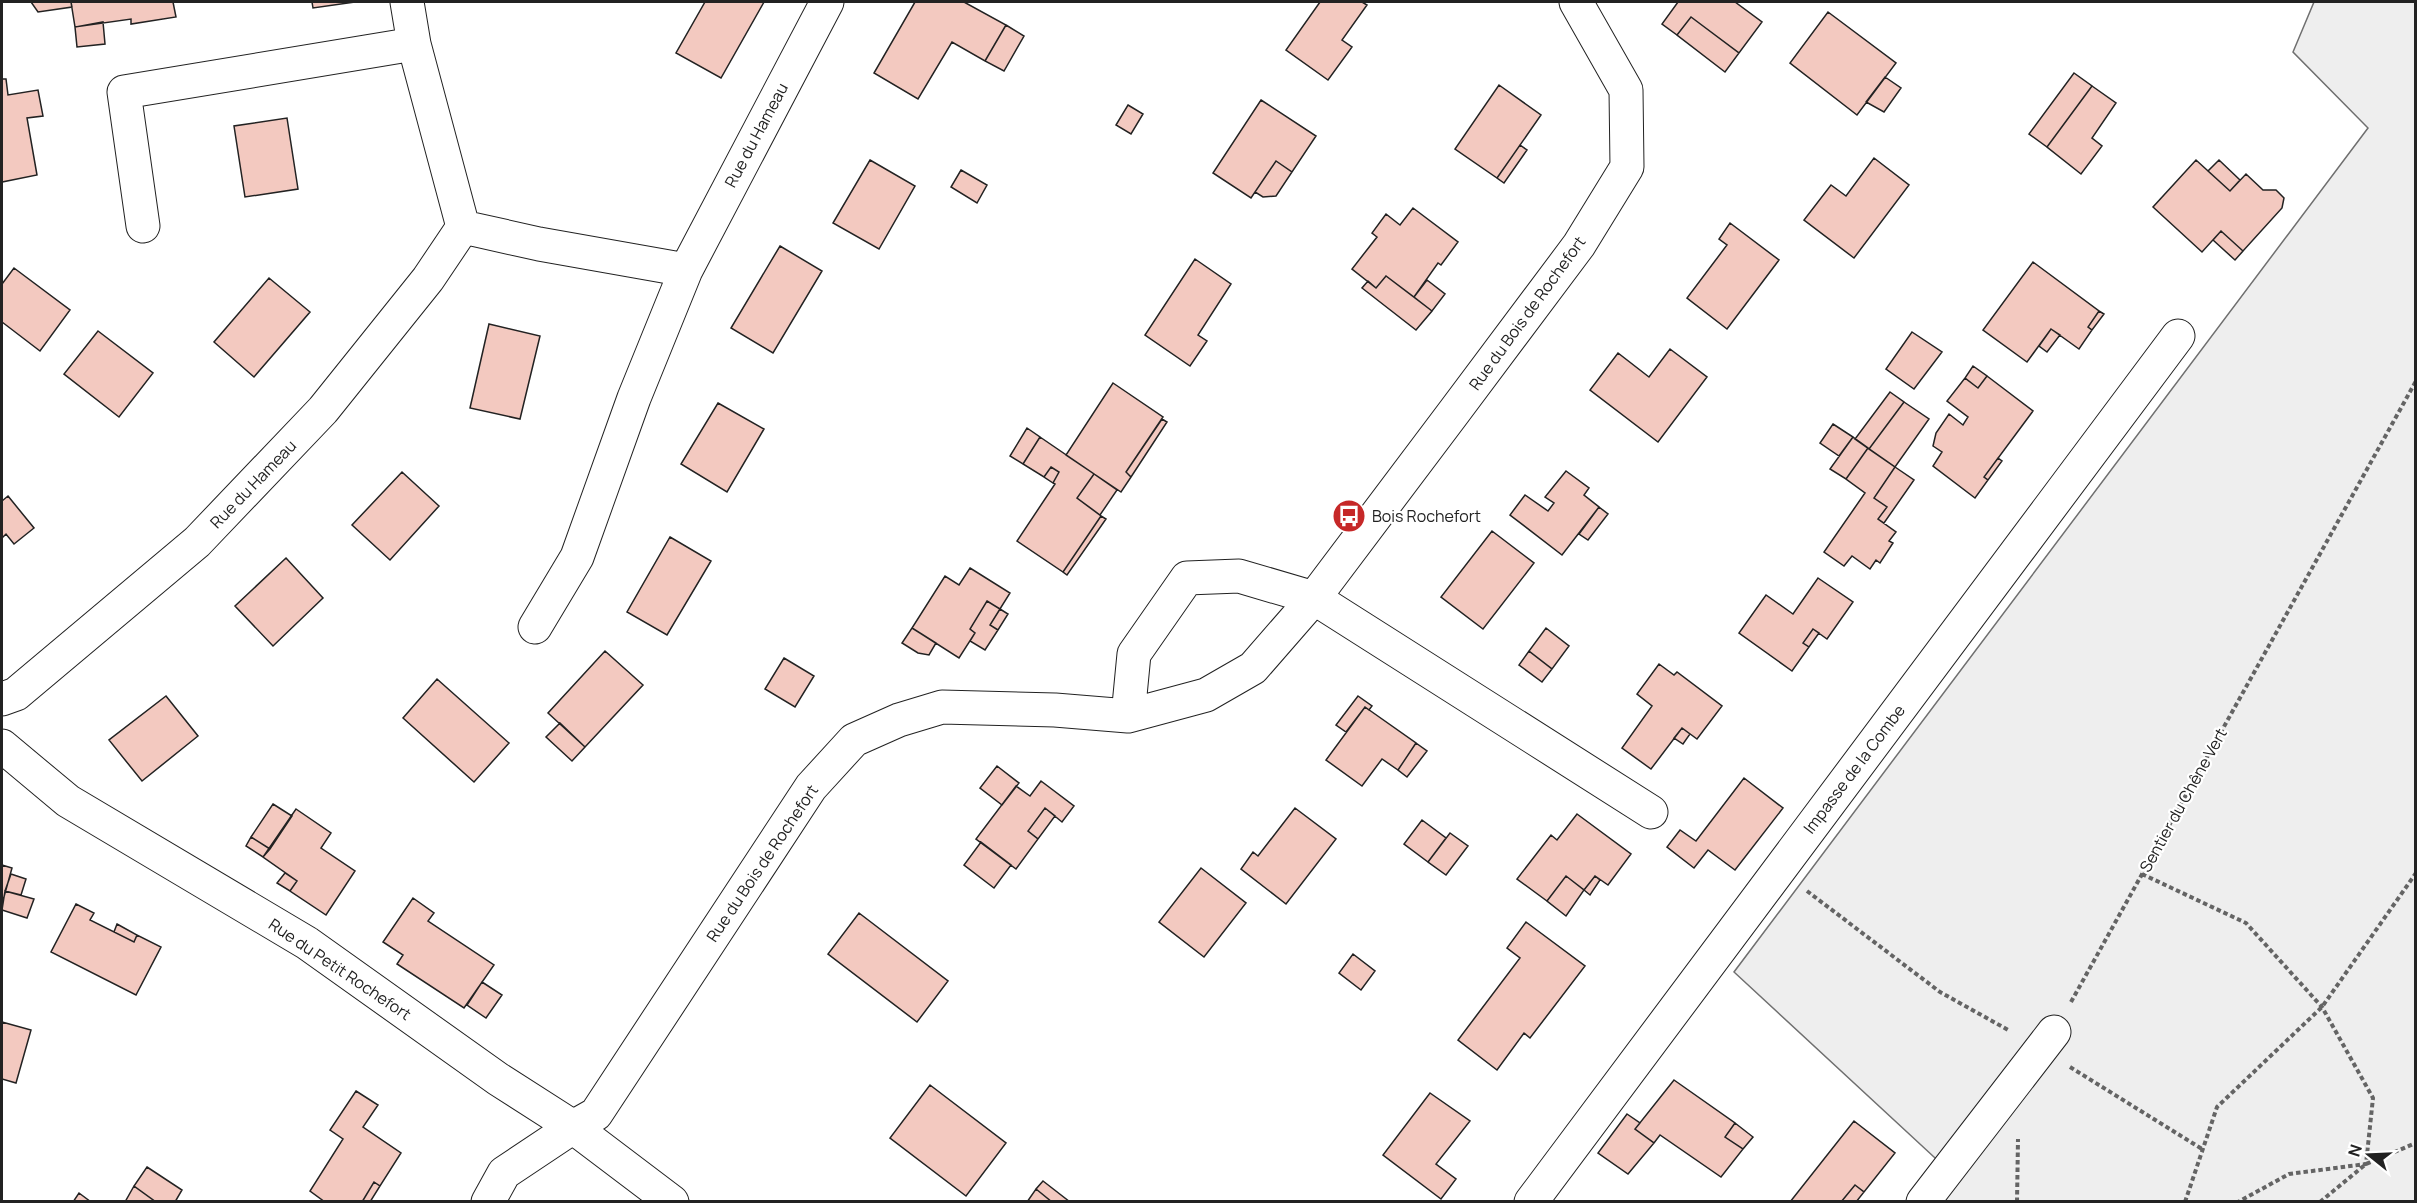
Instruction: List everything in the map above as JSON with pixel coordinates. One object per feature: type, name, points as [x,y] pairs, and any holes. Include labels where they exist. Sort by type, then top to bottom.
[{"type":"street","points":[[407,2],[414,44],[463,227],[539,244],[686,270]]},
{"type":"street","name":"Rue du Hameau","points":[[535,627],[578,557],[634,398],[686,270],[827,2]]},
{"type":"street","name":"Rue du Bois de Rochefort","points":[[488,1202],[504,1173],[596,1114],[811,787],[854,740],[899,720],[942,707],[1055,710],[1128,716],[1206,695],[1253,668],[1314,598],[1579,245],[1627,167],[1626,90],[1576,2]]},
{"type":"street","points":[[143,226],[124,92],[414,44]]},
{"type":"street","name":"Rue du Hameau","points":[[2,699],[16,694],[197,542],[323,410],[428,279],[463,227]]},
{"type":"street","name":"Impasse de la Combe","points":[[1531,1202],[2178,336]]},
{"type":"street","points":[[1128,716],[1134,654],[1187,578],[1239,576],[1314,598],[1651,813]]},
{"type":"street","name":"Rue du Petit Rochefort","points":[[2,746],[68,801],[308,943],[498,1079],[573,1127],[672,1202]]},
{"type":"street","points":[[1923,1202],[2048,1040]]},
{"type":"path","name":"Sentier du Chêne Vert","points":[[2048,1040],[2415,381]]},
{"type":"path","points":[[1779,870],[1940,992],[2048,1040],[2202,1149]]},
{"type":"path","points":[[2185,1202],[2217,1107],[2322,1007],[2415,873]]},
{"type":"path","points":[[2142,874],[2246,923],[2322,1007],[2373,1098],[2366,1164],[2320,1202]]},
{"type":"path","points":[[2238,1202],[2289,1174],[2366,1164],[2415,1143]]},
{"type":"shaded area","points":[[2314,2],[2415,2],[2415,1201],[1923,1201],[1947,1169],[1734,972],[2368,128],[2293,52]]},
{"type":"building","points":[[31,2],[71,2],[72,7],[38,12]]},
{"type":"building","points":[[71,2],[173,2],[176,17],[131,24],[131,19],[75,27]]},
{"type":"building","points":[[312,2],[355,2],[313,8]]},
{"type":"building","points":[[705,2],[764,2],[721,78],[676,53]]},
{"type":"building","points":[[915,2],[964,2],[1006,25],[985,61],[952,42],[918,99],[874,73]]},
{"type":"building","points":[[1320,2],[1362,2],[1367,5],[1342,40],[1352,47],[1328,80],[1286,50]]},
{"type":"building","points":[[1678,2],[1735,2],[1762,22],[1739,53],[1691,17],[1677,35],[1662,24]]},
{"type":"building","points":[[1828,12],[1896,63],[1857,115],[1790,63]]},
{"type":"building","points":[[1691,17],[1739,53],[1725,72],[1677,35]]},
{"type":"building","points":[[103,22],[105,44],[77,47],[75,27]]},
{"type":"building","points":[[1006,25],[1024,36],[1004,71],[985,61]]},
{"type":"building","points":[[2074,73],[2092,86],[2047,147],[2029,134]]},
{"type":"building","points":[[1885,77],[1901,88],[1884,112],[1866,102]]},
{"type":"building","points":[[2,79],[6,79],[8,95],[38,90],[43,116],[27,118],[37,175],[2,182]]},
{"type":"building","points":[[1499,85],[1541,115],[1497,178],[1455,149]]},
{"type":"building","points":[[2092,86],[2116,103],[2092,138],[2102,146],[2081,174],[2047,147]]},
{"type":"building","points":[[1261,100],[1316,136],[1292,172],[1276,161],[1251,198],[1213,173]]},
{"type":"building","points":[[1128,105],[1143,114],[1131,134],[1116,125]]},
{"type":"building","points":[[287,118],[298,189],[245,197],[234,126]]},
{"type":"building","points":[[1520,145],[1527,150],[1504,183],[1497,178]]},
{"type":"building","points":[[1874,158],[1909,185],[1854,258],[1804,220],[1831,185],[1846,196]]},
{"type":"building","points":[[870,160],[915,186],[879,249],[833,223]]},
{"type":"building","points":[[2196,160],[2230,191],[2246,174],[2263,190],[2276,190],[2284,198],[2282,208],[2243,251],[2221,231],[2202,252],[2153,207]]},
{"type":"building","points":[[2219,160],[2240,180],[2230,191],[2208,171]]},
{"type":"building","points":[[1276,161],[1292,172],[1276,196],[1263,197],[1255,192]]},
{"type":"building","points":[[961,170],[987,185],[977,203],[951,187]]},
{"type":"building","points":[[1413,208],[1458,242],[1441,265],[1438,263],[1414,297],[1386,276],[1376,288],[1352,269],[1377,237],[1372,233],[1386,214],[1400,225]]},
{"type":"building","points":[[1730,223],[1779,260],[1727,329],[1687,298],[1727,245],[1719,239]]},
{"type":"building","points":[[2221,231],[2243,251],[2235,260],[2213,240]]},
{"type":"building","points":[[780,246],[822,271],[773,353],[731,328]]},
{"type":"building","points":[[1195,259],[1231,284],[1198,335],[1207,341],[1190,366],[1145,335]]},
{"type":"building","points":[[2033,262],[2099,311],[2088,327],[2092,330],[2079,349],[2051,329],[2027,362],[1983,330]]},
{"type":"building","points":[[14,268],[70,310],[40,351],[2,322],[2,284]]},
{"type":"building","points":[[1386,276],[1432,311],[1416,330],[1362,288],[1368,281],[1376,288]]},
{"type":"building","points":[[269,278],[310,312],[254,377],[214,342]]},
{"type":"building","points":[[1427,280],[1445,294],[1432,311],[1414,297]]},
{"type":"building","points":[[2099,311],[2104,314],[2092,330],[2088,327]]},
{"type":"building","points":[[489,324],[540,336],[520,419],[470,408]]},
{"type":"building","points":[[2051,329],[2060,335],[2047,352],[2039,346]]},
{"type":"building","points":[[98,331],[153,373],[119,417],[64,374]]},
{"type":"building","points":[[1912,332],[1942,352],[1914,389],[1886,369]]},
{"type":"building","points":[[1670,349],[1707,377],[1658,442],[1590,390],[1618,353],[1649,377]]},
{"type":"building","points":[[1973,366],[1987,376],[1978,388],[1965,378]]},
{"type":"building","points":[[1987,376],[2033,411],[1984,477],[1988,480],[1975,498],[1933,466],[1942,452],[1933,446],[1936,433],[1949,414],[1963,425],[1968,417],[1947,401],[1965,378],[1978,388]]},
{"type":"building","points":[[1113,383],[1163,417],[1126,472],[1131,477],[1121,492],[1066,455]]},
{"type":"building","points":[[1890,392],[1904,402],[1869,449],[1855,439]]},
{"type":"building","points":[[1904,402],[1929,419],[1895,467],[1869,449]]},
{"type":"building","points":[[718,403],[764,429],[727,492],[681,464]]},
{"type":"building","points":[[1162,419],[1167,422],[1131,477],[1126,472]]},
{"type":"building","points":[[1833,424],[1853,437],[1839,456],[1820,443]]},
{"type":"building","points":[[1027,428],[1040,437],[1023,464],[1010,456]]},
{"type":"building","points":[[1040,437],[1094,474],[1077,498],[1101,516],[1063,572],[1017,541],[1055,484],[1053,483],[1059,472],[1051,467],[1044,477],[1023,464]]},
{"type":"building","points":[[1853,437],[1868,448],[1846,479],[1830,469]]},
{"type":"building","points":[[1868,448],[1895,467],[1874,498],[1887,507],[1878,519],[1896,532],[1889,541],[1893,543],[1880,563],[1876,560],[1870,569],[1852,556],[1844,566],[1824,552],[1865,493],[1846,479]]},
{"type":"building","points":[[1998,458],[2002,461],[1988,480],[1984,477]]},
{"type":"building","points":[[1051,467],[1059,472],[1053,483],[1044,477]]},
{"type":"building","points":[[1895,467],[1914,480],[1884,523],[1878,519],[1887,507],[1874,498]]},
{"type":"building","points":[[1566,471],[1589,488],[1584,495],[1599,507],[1562,555],[1510,515],[1525,495],[1548,511],[1554,503],[1545,497]]},
{"type":"building","points":[[402,472],[439,506],[390,560],[352,525]]},
{"type":"building","points":[[1094,474],[1117,490],[1100,515],[1077,498]]},
{"type":"building","points":[[8,496],[34,528],[14,544],[6,534],[2,538],[2,501]]},
{"type":"building","points":[[1599,507],[1608,514],[1588,540],[1579,534]]},
{"type":"building","points":[[1101,516],[1106,519],[1067,575],[1063,572]]},
{"type":"building","points":[[1492,531],[1534,563],[1483,629],[1441,597]]},
{"type":"building","points":[[670,537],[711,561],[667,635],[627,612]]},
{"type":"building","points":[[286,558],[323,598],[273,646],[235,606]]},
{"type":"building","points":[[970,568],[1010,593],[1000,609],[987,601],[970,629],[975,633],[959,658],[912,628],[945,576],[959,585]]},
{"type":"building","points":[[1818,578],[1853,602],[1827,639],[1813,629],[1803,643],[1809,647],[1792,671],[1739,633],[1766,595],[1793,614]]},
{"type":"building","points":[[987,601],[1000,609],[990,625],[998,630],[985,650],[970,641],[975,633],[970,629]]},
{"type":"building","points":[[1000,609],[1008,614],[998,630],[990,625]]},
{"type":"building","points":[[912,628],[936,643],[929,655],[918,653],[902,643]]},
{"type":"building","points":[[1546,628],[1569,646],[1552,669],[1529,651]]},
{"type":"building","points":[[1813,629],[1819,633],[1809,647],[1803,643]]},
{"type":"building","points":[[605,651],[643,685],[585,747],[548,713]]},
{"type":"building","points":[[1529,651],[1552,669],[1542,682],[1519,665]]},
{"type":"building","points":[[784,658],[814,676],[795,707],[765,689]]},
{"type":"building","points":[[1659,664],[1674,675],[1677,672],[1722,706],[1697,739],[1682,728],[1651,769],[1622,748],[1652,706],[1637,694]]},
{"type":"building","points":[[437,679],[509,743],[474,782],[403,718]]},
{"type":"building","points":[[166,696],[198,736],[142,781],[109,740]]},
{"type":"building","points":[[1358,696],[1372,706],[1369,710],[1365,707],[1346,732],[1336,725]]},
{"type":"building","points":[[1365,707],[1416,743],[1398,770],[1382,759],[1362,786],[1326,760]]},
{"type":"building","points":[[560,723],[585,747],[572,761],[546,737]]},
{"type":"building","points":[[1682,728],[1690,734],[1683,744],[1674,738]]},
{"type":"building","points":[[1416,743],[1427,751],[1407,777],[1398,770]]},
{"type":"building","points":[[997,766],[1019,783],[1002,805],[980,788]]},
{"type":"building","points":[[1744,778],[1783,808],[1735,870],[1708,850],[1694,868],[1667,847],[1680,830],[1696,841]]},
{"type":"building","points":[[1041,781],[1074,806],[1062,822],[1045,808],[1028,831],[1038,839],[1016,869],[976,839],[1016,786],[1030,796]]},
{"type":"building","points":[[273,804],[292,816],[270,849],[251,837]]},
{"type":"building","points":[[1045,808],[1055,816],[1038,839],[1028,831]]},
{"type":"building","points":[[1295,808],[1336,839],[1286,904],[1241,869],[1253,852],[1258,856]]},
{"type":"building","points":[[296,809],[331,833],[321,848],[355,871],[326,915],[290,891],[297,881],[263,857]]},
{"type":"building","points":[[1577,814],[1631,854],[1608,885],[1595,876],[1584,890],[1566,876],[1547,901],[1517,879],[1551,835],[1557,840]]},
{"type":"building","points":[[1422,820],[1446,838],[1428,862],[1404,844]]},
{"type":"building","points":[[1450,833],[1468,846],[1446,875],[1428,862]]},
{"type":"building","points":[[251,837],[270,849],[263,857],[246,846]]},
{"type":"building","points":[[981,842],[1011,865],[994,888],[964,865]]},
{"type":"building","points":[[2,865],[12,868],[2,904]]},
{"type":"building","points":[[1201,868],[1246,903],[1204,957],[1159,922]]},
{"type":"building","points":[[285,873],[297,881],[290,891],[277,883]]},
{"type":"building","points":[[11,874],[26,879],[21,895],[5,891]]},
{"type":"building","points":[[1566,876],[1584,890],[1566,916],[1547,901]]},
{"type":"building","points":[[1595,876],[1600,880],[1590,895],[1584,890]]},
{"type":"building","points":[[5,891],[34,899],[27,918],[2,910]]},
{"type":"building","points":[[413,898],[434,913],[428,921],[494,965],[464,1008],[397,964],[403,955],[383,942]]},
{"type":"building","points":[[76,904],[94,913],[90,920],[134,942],[137,935],[161,947],[136,995],[51,952]]},
{"type":"building","points":[[859,913],[948,981],[917,1022],[828,954]]},
{"type":"building","points":[[1526,922],[1585,966],[1530,1038],[1524,1033],[1497,1070],[1458,1040],[1520,958],[1507,948]]},
{"type":"building","points":[[117,924],[137,935],[134,942],[114,932]]},
{"type":"building","points":[[1353,954],[1375,971],[1361,990],[1339,973]]},
{"type":"building","points":[[482,982],[502,995],[486,1018],[467,1005]]},
{"type":"building","points":[[2,1022],[31,1030],[16,1083],[2,1079]]},
{"type":"building","points":[[1674,1080],[1735,1123],[1725,1137],[1743,1149],[1721,1177],[1660,1135],[1654,1143],[1635,1129]]},
{"type":"building","points":[[930,1085],[1006,1143],[966,1196],[890,1138]]},
{"type":"building","points":[[356,1091],[378,1105],[363,1127],[401,1153],[380,1186],[374,1182],[362,1202],[325,1202],[310,1191],[343,1139],[330,1130]]},
{"type":"building","points":[[1430,1093],[1470,1121],[1436,1164],[1456,1179],[1441,1199],[1383,1155]]},
{"type":"building","points":[[1627,1114],[1640,1123],[1635,1129],[1654,1143],[1628,1174],[1598,1153]]},
{"type":"building","points":[[1854,1121],[1895,1153],[1864,1192],[1855,1185],[1841,1202],[1790,1202]]},
{"type":"building","points":[[1735,1123],[1753,1137],[1743,1149],[1725,1137]]},
{"type":"building","points":[[147,1167],[182,1190],[175,1202],[156,1202],[134,1186]]},
{"type":"building","points":[[1043,1181],[1070,1202],[1052,1202],[1036,1189]]},
{"type":"building","points":[[374,1182],[380,1186],[370,1202],[362,1202]]},
{"type":"building","points":[[1855,1185],[1864,1192],[1856,1202],[1841,1202]]},
{"type":"building","points":[[134,1186],[156,1202],[125,1202]]},
{"type":"building","points":[[1036,1189],[1052,1202],[1027,1202]]},
{"type":"building","points":[[79,1193],[91,1202],[73,1202]]},
{"type":"place","name":"Bois Rochefort","points":[[1349,516]]}]
